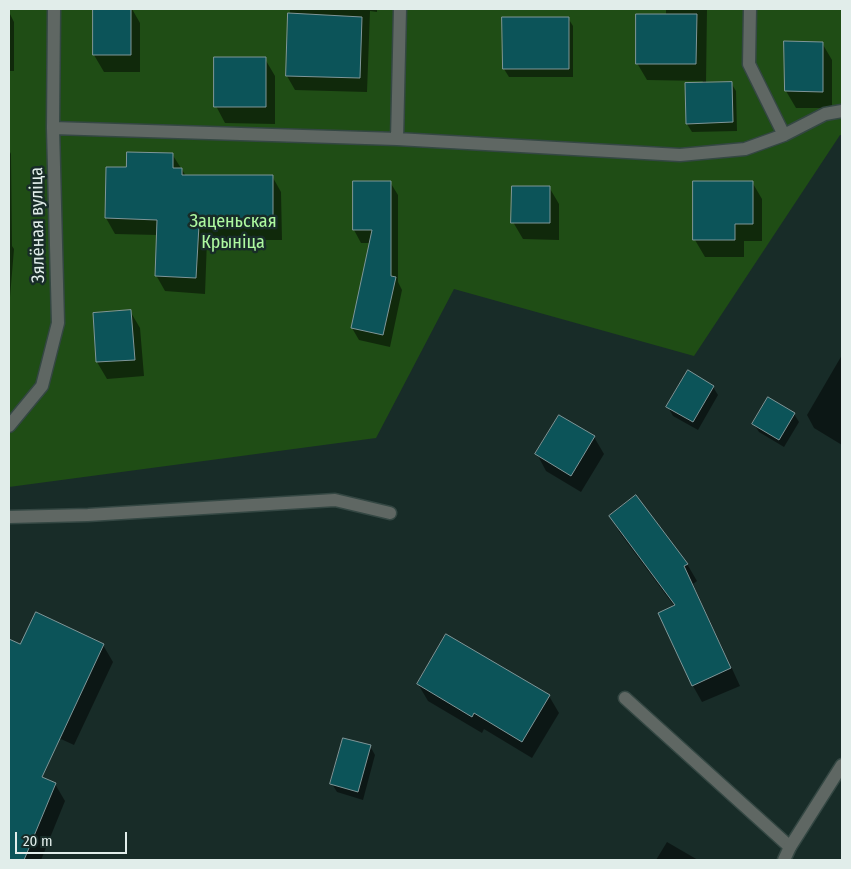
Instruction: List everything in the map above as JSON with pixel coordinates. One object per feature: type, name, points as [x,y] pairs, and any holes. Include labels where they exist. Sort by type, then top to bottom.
[{"type":"street","name":"Зялёная вуліца","points":[[9,426],[42,386],[58,323],[53,128],[54,9]]},
{"type":"street","points":[[397,139],[400,9]]},
{"type":"street","points":[[750,9],[750,64],[784,135]]},
{"type":"street","points":[[53,128],[397,139],[680,155],[745,149],[784,135],[824,114],[842,111]]},
{"type":"street","points":[[9,517],[88,515],[334,500],[390,513]]},
{"type":"street","points":[[625,698],[790,847]]},
{"type":"street","points":[[784,860],[790,847],[842,765]]},
{"type":"green space","name":"Заценьская Крыніца","points":[[9,9],[842,9],[842,135],[840,135],[694,356],[454,289],[376,438],[9,487]]},
{"type":"building","points":[[93,9],[131,9],[131,55],[93,55]]},
{"type":"building","points":[[288,13],[362,17],[360,78],[286,76]]},
{"type":"building","points":[[636,14],[697,14],[696,64],[636,64]]},
{"type":"building","points":[[502,17],[569,17],[569,69],[503,69]]},
{"type":"building","points":[[784,41],[823,42],[823,92],[785,91]]},
{"type":"building","points":[[214,57],[266,57],[266,107],[214,107]]},
{"type":"building","points":[[732,82],[733,122],[686,124],[685,83]]},
{"type":"building","points":[[127,152],[173,153],[173,168],[182,168],[182,175],[273,175],[273,224],[199,225],[196,278],[155,276],[157,220],[105,218],[106,167],[126,167]]},
{"type":"building","points":[[353,181],[391,181],[391,276],[396,277],[383,335],[351,328],[372,230],[353,230]]},
{"type":"building","points":[[693,181],[753,181],[753,224],[735,224],[735,240],[693,240]]},
{"type":"building","points":[[512,186],[550,186],[550,223],[511,223]]},
{"type":"building","points":[[131,310],[135,360],[96,362],[93,313]]},
{"type":"building","points":[[688,370],[714,386],[693,422],[666,407]]},
{"type":"building","points":[[768,397],[795,413],[779,440],[752,424]]},
{"type":"building","points":[[559,415],[595,436],[571,476],[535,454]]},
{"type":"building","points":[[636,495],[688,564],[684,566],[731,668],[692,686],[658,613],[675,605],[609,516]]},
{"type":"building","points":[[36,612],[104,644],[42,777],[56,783],[24,860],[9,860],[9,639],[20,644]]},
{"type":"building","points":[[446,634],[550,695],[522,742],[474,713],[472,717],[417,684]]},
{"type":"building","points":[[343,738],[371,745],[358,792],[330,784]]}]
